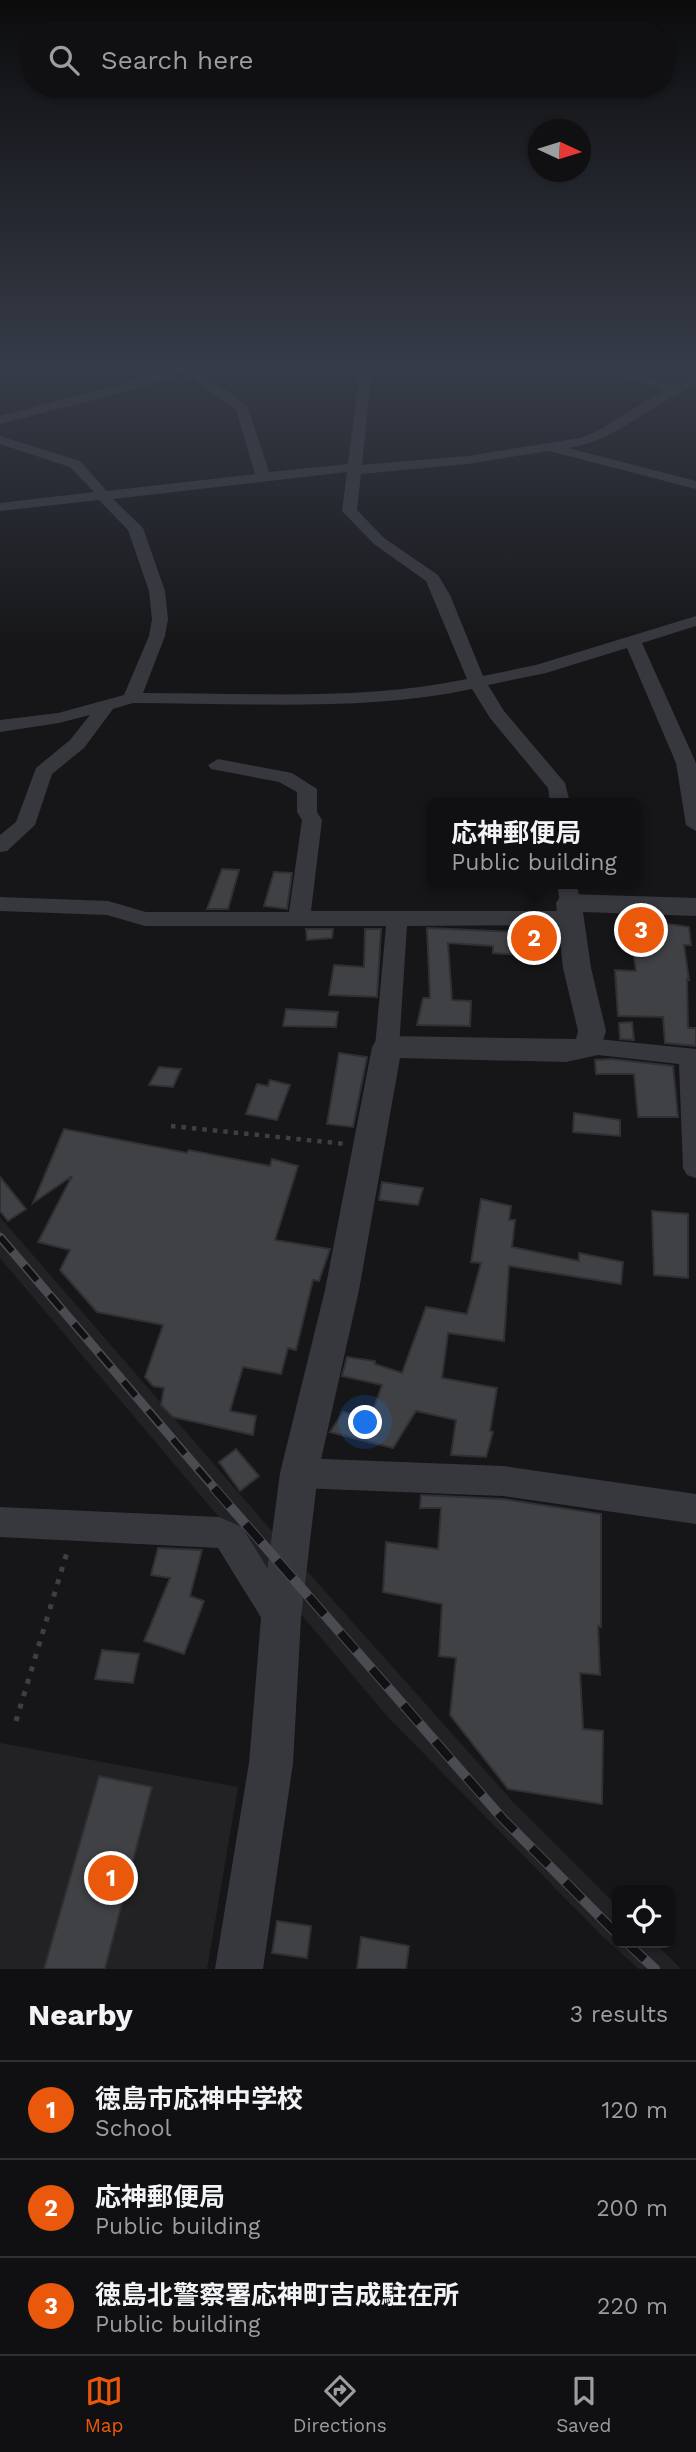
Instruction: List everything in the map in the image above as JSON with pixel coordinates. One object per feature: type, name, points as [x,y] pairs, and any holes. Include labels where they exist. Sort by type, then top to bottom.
[{"type":"street","points":[[62,460],[75,464],[135,528],[157,591],[160,619],[158,636],[132,698]]},
{"type":"street","points":[[258,460],[264,478]]},
{"type":"street","points":[[356,460],[349,511],[379,541],[432,578],[442,595],[478,684],[496,714],[530,750],[558,787],[559,798]]},
{"type":"street","points":[[0,508],[264,478],[468,460]]},
{"type":"street","points":[[598,460],[696,485]]},
{"type":"street","points":[[0,726],[104,709],[132,698],[427,693],[540,669],[696,621]]},
{"type":"street","points":[[632,639],[691,763],[696,825]]},
{"type":"street","points":[[0,846],[25,825],[43,772],[77,744],[104,709]]},
{"type":"street","points":[[218,765],[285,777],[307,789],[307,812],[312,820],[299,917]]},
{"type":"street","points":[[0,904],[108,908],[145,919],[397,918],[569,901],[696,907]]},
{"type":"street","points":[[569,901],[577,968],[592,1031],[588,1047]]},
{"type":"street","points":[[239,1969],[271,1763],[281,1618],[299,1473],[370,1146],[387,1047],[397,918]]},
{"type":"street","points":[[387,1047],[566,1051],[588,1047],[691,1056],[696,1168]]},
{"type":"street","points":[[299,1473],[503,1481],[696,1509]]},
{"type":"street","points":[[0,1522],[219,1533],[231,1538],[281,1618]]},
{"type":"path","points":[[171,1126],[370,1146]]},
{"type":"path","points":[[16,1721],[75,1525]]},
{"type":"shaded area","points":[[0,1217],[290,1552],[514,1803],[612,1901],[612,1945],[387,1716],[0,1258]]},
{"type":"shaded area","points":[[0,1743],[238,1787],[207,1969],[0,1969]]},
{"type":"shaded area","points":[[615,1948],[660,1948],[681,1969],[639,1969]]},
{"type":"building","points":[[222,869],[239,870],[228,909],[207,909]]},
{"type":"building","points":[[274,872],[292,873],[287,909],[264,906]]},
{"type":"building","points":[[629,918],[689,927],[691,945],[684,945],[689,980],[687,979],[688,1028],[696,1028],[696,1046],[665,1043],[663,1017],[618,1016],[615,970],[636,971]]},
{"type":"building","points":[[427,928],[518,932],[518,928],[545,928],[547,957],[493,953],[493,946],[448,943],[452,1000],[471,1001],[470,1026],[417,1025],[423,998],[430,998]]},
{"type":"building","points":[[306,929],[333,929],[332,938],[307,940]]},
{"type":"building","points":[[365,929],[381,929],[377,997],[329,995],[334,965],[364,967]]},
{"type":"building","points":[[286,1009],[338,1012],[336,1027],[283,1026]]},
{"type":"building","points":[[632,1022],[634,1040],[620,1039],[619,1023]]},
{"type":"building","points":[[339,1053],[367,1057],[353,1127],[327,1124]]},
{"type":"building","points":[[611,1059],[673,1066],[678,1117],[638,1117],[634,1074],[596,1074],[595,1060]]},
{"type":"building","points":[[159,1067],[181,1069],[173,1087],[149,1085]]},
{"type":"building","points":[[270,1080],[290,1085],[277,1120],[246,1114],[257,1084],[268,1086]]},
{"type":"building","points":[[574,1113],[620,1120],[620,1136],[573,1132]]},
{"type":"building","points":[[64,1129],[187,1153],[189,1150],[270,1166],[272,1159],[298,1166],[275,1240],[330,1249],[319,1281],[313,1280],[296,1350],[288,1348],[281,1374],[243,1367],[230,1411],[256,1416],[253,1435],[173,1417],[161,1405],[164,1388],[153,1386],[145,1377],[163,1325],[97,1312],[60,1270],[70,1250],[38,1242],[72,1176],[33,1203]]},
{"type":"building","points":[[0,1177],[26,1209],[8,1221],[0,1211]]},
{"type":"building","points":[[382,1182],[423,1188],[418,1205],[379,1200]]},
{"type":"building","points":[[481,1199],[511,1206],[509,1220],[515,1220],[512,1247],[579,1261],[579,1253],[623,1262],[621,1284],[509,1266],[504,1341],[448,1333],[442,1378],[497,1388],[490,1431],[493,1432],[486,1457],[451,1455],[456,1420],[416,1411],[393,1448],[330,1432],[343,1412],[370,1419],[382,1385],[342,1376],[347,1357],[375,1361],[375,1364],[402,1373],[426,1307],[467,1314],[481,1263],[471,1262]]},
{"type":"building","points":[[652,1211],[688,1214],[688,1278],[654,1275]]},
{"type":"building","points":[[236,1449],[259,1476],[240,1491],[219,1462]]},
{"type":"building","points":[[421,1495],[503,1499],[601,1514],[601,1627],[598,1626],[600,1675],[580,1673],[583,1729],[603,1731],[602,1804],[508,1789],[450,1715],[456,1658],[439,1656],[442,1604],[383,1592],[386,1542],[438,1549],[441,1508],[420,1508]]},
{"type":"building","points":[[158,1548],[202,1550],[190,1596],[204,1601],[184,1654],[144,1641],[170,1578],[151,1575]]},
{"type":"building","points":[[102,1650],[139,1654],[133,1683],[95,1679]]},
{"type":"building","points":[[99,1776],[152,1787],[105,1969],[44,1969]]},
{"type":"building","points":[[277,1921],[311,1926],[307,1958],[272,1953]]},
{"type":"building","points":[[361,1937],[409,1946],[406,1969],[357,1969]]},
{"type":"railway","points":[[0,1237],[216,1490]]},
{"type":"railway","points":[[214,1488],[502,1818],[612,1929]]},
{"type":"railway","points":[[632,1948],[655,1969]]},
{"type":"place","name":"徳島北警察署応神町吉成駐在所","points":[[641,930]]},
{"type":"place","name":"応神郵便局","points":[[534,938]]},
{"type":"place","name":"徳島市応神中学校","points":[[111,1878]]}]
